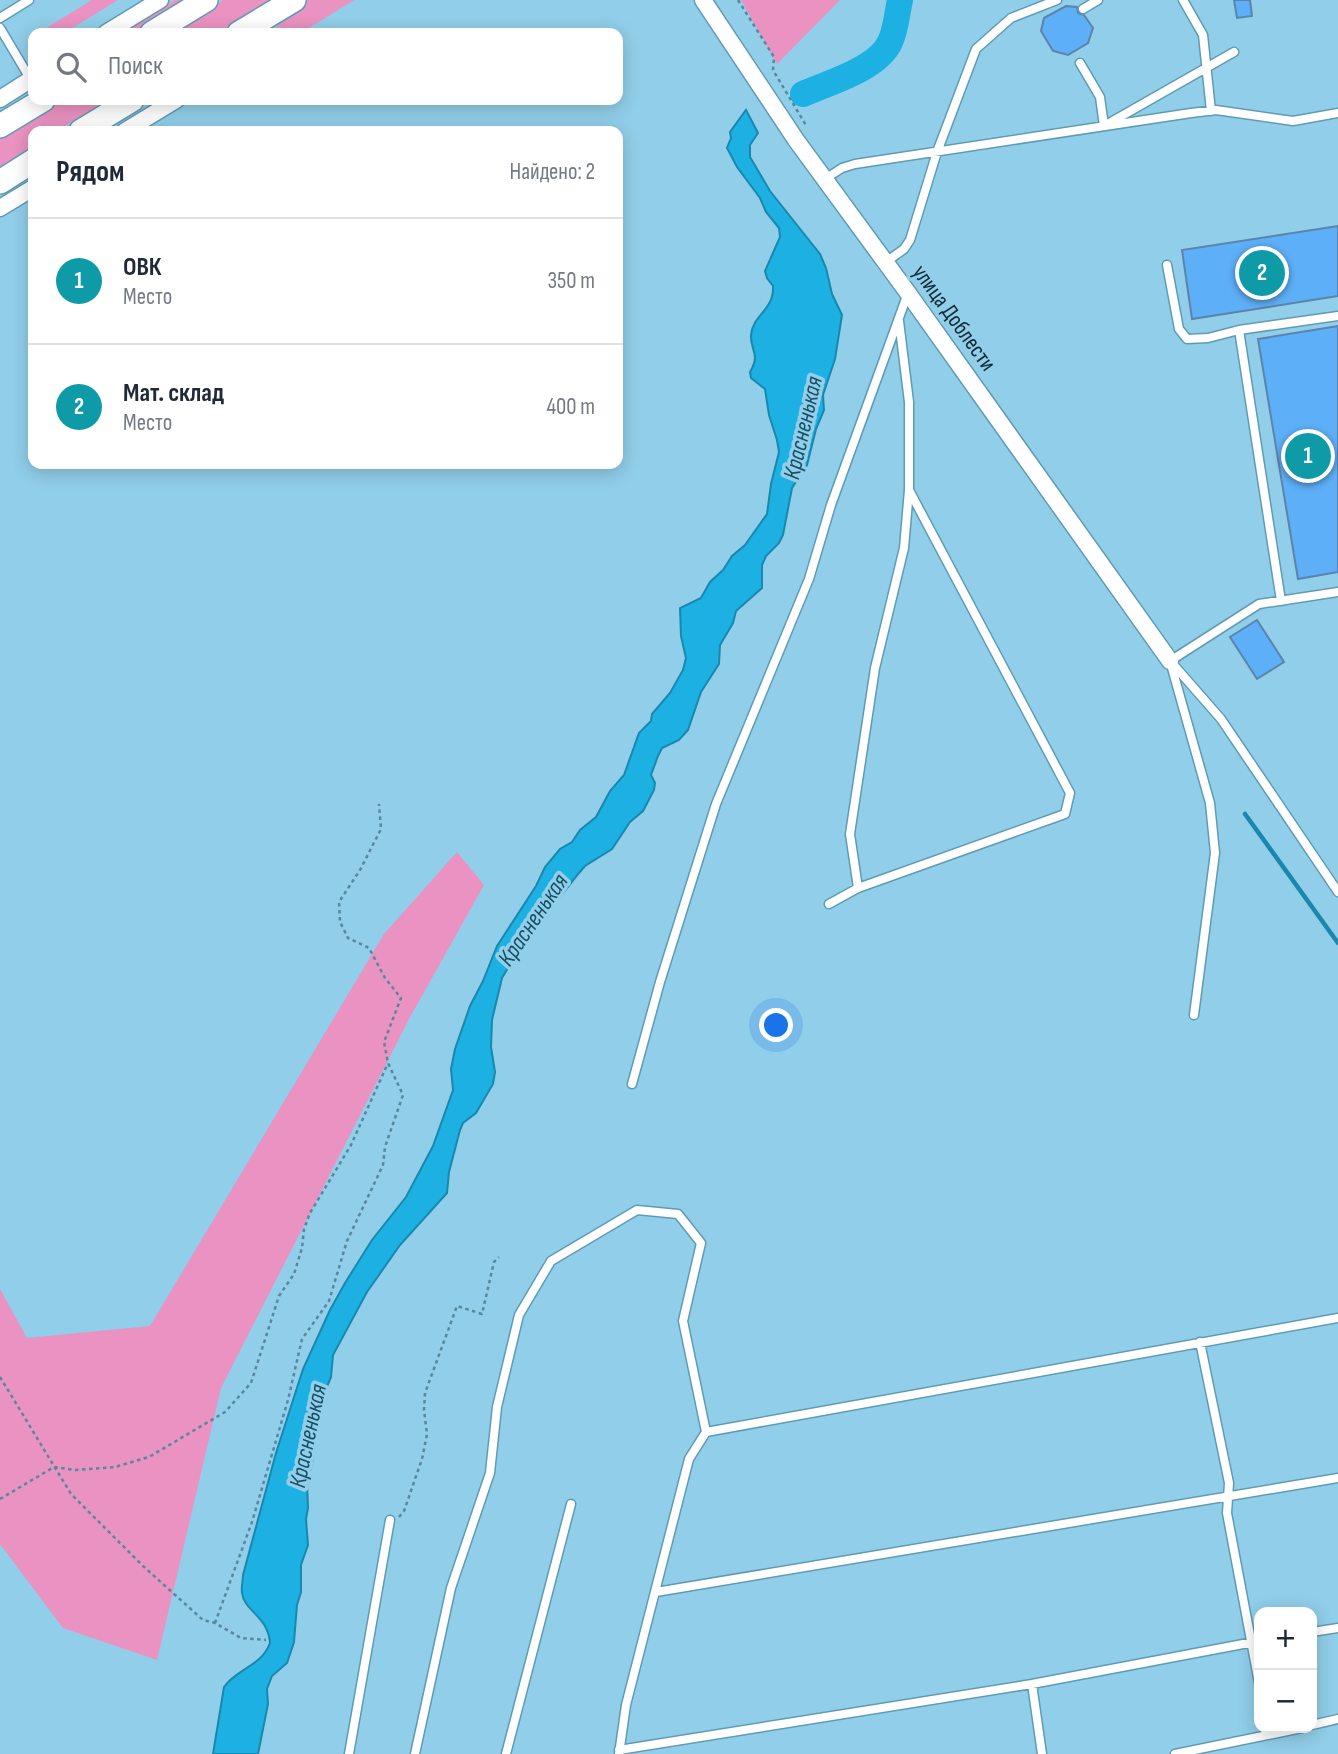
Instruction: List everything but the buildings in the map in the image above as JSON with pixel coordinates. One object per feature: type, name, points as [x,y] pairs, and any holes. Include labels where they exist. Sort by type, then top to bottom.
[{"type":"main road","points":[[160,28],[206,0]]},
{"type":"main road","points":[[265,24],[294,0]]},
{"type":"main road","points":[[0,126],[35,105]]},
{"type":"main road","points":[[89,126],[124,105]]},
{"type":"main road","points":[[0,181],[28,164]]},
{"type":"street","points":[[114,28],[160,0]]},
{"type":"street","name":"улица Доблести","points":[[703,0],[809,158],[1170,661]]},
{"type":"street","points":[[0,99],[28,82]]},
{"type":"street","points":[[133,126],[168,105]]},
{"type":"street","points":[[0,208],[28,191]]},
{"type":"lane","points":[[2,17],[10,0]]},
{"type":"lane","points":[[2,17],[29,0]]},
{"type":"lane","points":[[886,262],[904,249],[911,240],[937,152],[976,49],[1011,18],[1057,0]]},
{"type":"lane","points":[[1083,9],[1098,0]]},
{"type":"lane","points":[[1183,0],[1203,35],[1211,111]]},
{"type":"lane","points":[[0,28],[28,73]]},
{"type":"lane","points":[[1104,126],[1234,52]]},
{"type":"lane","points":[[1080,63],[1100,97],[1104,126]]},
{"type":"lane","points":[[825,179],[842,168],[855,164],[1211,111],[1293,121],[1338,113]]},
{"type":"lane","points":[[1167,265],[1179,329],[1186,339],[1209,338],[1239,330],[1338,316]]},
{"type":"lane","points":[[632,1084],[660,982],[716,804],[809,579],[831,505],[908,293]]},
{"type":"lane","points":[[858,888],[850,834],[875,668],[904,548],[909,490],[909,402],[899,318]]},
{"type":"lane","points":[[1239,330],[1281,601]]},
{"type":"lane","points":[[829,904],[858,888],[1065,814],[1070,793],[909,490]]},
{"type":"lane","points":[[1170,661],[1259,604],[1338,592]]},
{"type":"lane","points":[[1170,661],[1221,719],[1338,892]]},
{"type":"lane","points":[[1170,661],[1210,803],[1215,853],[1194,1015]]},
{"type":"lane","points":[[415,1754],[451,1588],[490,1473],[497,1407],[519,1315],[551,1261],[637,1210],[678,1214],[701,1243],[683,1321],[706,1432],[689,1459],[626,1705],[619,1752],[1032,1684],[1254,1642]]},
{"type":"lane","points":[[706,1432],[1338,1318]]},
{"type":"lane","points":[[1200,1342],[1229,1483],[1227,1513],[1254,1637]]},
{"type":"lane","points":[[656,1592],[1338,1478]]},
{"type":"lane","points":[[506,1754],[571,1503]]},
{"type":"lane","points":[[349,1754],[390,1520]]},
{"type":"lane","points":[[1317,1631],[1338,1628]]},
{"type":"lane","points":[[1032,1684],[1042,1754]]},
{"type":"lane","points":[[1317,1725],[1338,1719]]},
{"type":"lane","points":[[1175,1754],[1262,1733]]},
{"type":"path","points":[[738,0],[774,57],[773,70],[807,125],[809,158]]},
{"type":"path","points":[[215,1623],[252,1522],[288,1400],[302,1339],[328,1301],[347,1241],[383,1166],[385,1147],[403,1095],[387,1063],[384,1042],[401,998],[385,978],[369,948],[348,938],[340,922],[339,902],[360,870],[381,829],[379,804]]},
{"type":"path","points":[[0,1499],[54,1468],[76,1470],[115,1467],[149,1457],[225,1412],[251,1383],[279,1296],[295,1274],[310,1213],[357,1134],[387,1063]]},
{"type":"path","points":[[387,1534],[404,1511],[422,1460],[427,1434],[425,1393],[457,1306],[482,1314],[494,1262],[499,1257]]},
{"type":"path","points":[[0,1377],[71,1494],[203,1620],[215,1623],[241,1638],[266,1640]]},
{"type":"shaded area","points":[[92,0],[118,0],[72,28],[46,28]]},
{"type":"shaded area","points":[[175,0],[187,0],[141,28],[129,28]]},
{"type":"shaded area","points":[[223,0],[271,0],[225,28],[178,28]]},
{"type":"shaded area","points":[[308,0],[354,0],[309,28],[277,28],[288,12]]},
{"type":"shaded area","points":[[741,0],[840,0],[777,64]]},
{"type":"shaded area","points":[[55,105],[99,105],[65,126],[28,126],[28,149],[0,167],[0,138]]},
{"type":"shaded area","points":[[457,852],[484,885],[409,1019],[221,1388],[157,1660],[63,1628],[0,1544],[0,1289],[27,1338],[150,1326],[384,934]]},
{"type":"water","points":[[746,110],[758,133],[750,145],[750,157],[770,191],[820,254],[832,294],[842,315],[835,359],[823,395],[824,410],[807,465],[792,488],[783,535],[762,565],[762,588],[736,611],[733,623],[720,645],[719,664],[701,692],[688,730],[679,740],[662,748],[651,775],[655,783],[654,790],[643,811],[630,822],[612,849],[585,866],[579,873],[520,948],[502,978],[492,1020],[491,1047],[495,1072],[493,1084],[476,1113],[463,1123],[460,1130],[449,1172],[447,1193],[400,1245],[367,1292],[333,1355],[331,1377],[321,1401],[315,1427],[314,1455],[307,1483],[308,1545],[301,1565],[301,1592],[297,1605],[294,1642],[287,1663],[272,1676],[267,1689],[268,1704],[258,1754],[213,1754],[224,1687],[235,1675],[261,1657],[270,1643],[265,1626],[244,1599],[243,1575],[276,1453],[303,1369],[345,1283],[372,1240],[406,1197],[433,1146],[453,1090],[451,1069],[455,1049],[470,1006],[497,946],[536,886],[545,867],[560,849],[572,842],[580,830],[596,817],[610,791],[624,775],[639,733],[651,721],[652,714],[670,693],[683,670],[686,658],[681,636],[680,608],[701,598],[710,582],[745,545],[767,514],[779,452],[765,389],[751,378],[755,356],[751,335],[755,322],[770,301],[773,286],[765,271],[780,237],[779,228],[766,212],[760,198],[737,167],[727,148],[730,132]]},
{"type":"waterway","name":"Красненькая","points":[[803,94],[851,74],[884,52],[894,32],[900,0]]},
{"type":"waterway","points":[[1245,814],[1338,943]]},
{"type":"place","name":"Мат. склад","points":[[1262,273]]},
{"type":"place","name":"ОВК","points":[[1308,456]]}]
